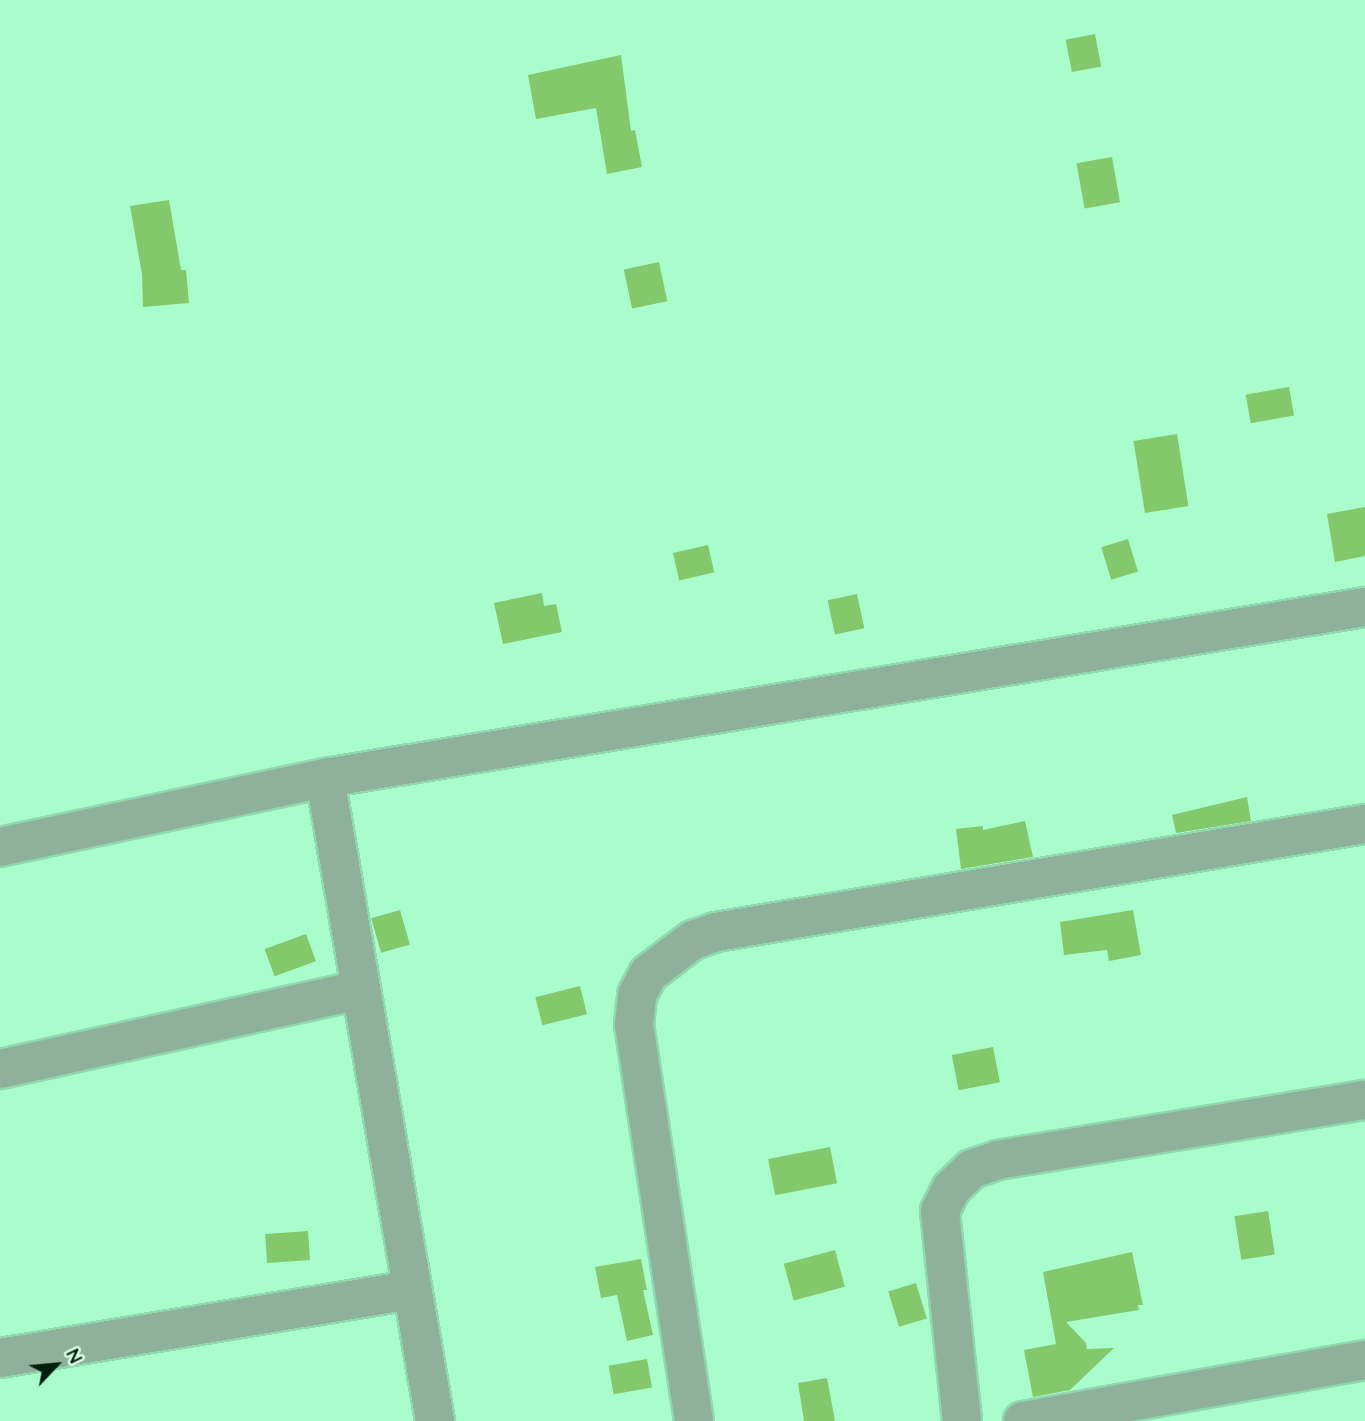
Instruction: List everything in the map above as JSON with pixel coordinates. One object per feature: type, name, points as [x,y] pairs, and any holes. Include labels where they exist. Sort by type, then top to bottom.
[{"type":"street","points":[[0,846],[325,778],[1365,607]]},
{"type":"street","points":[[325,778],[435,1421]]},
{"type":"street","points":[[694,1421],[634,1025],[637,995],[648,975],[693,940],[716,932],[1365,824]]},
{"type":"street","points":[[0,1069],[360,990]]},
{"type":"street","points":[[962,1421],[940,1211],[951,1189],[972,1170],[998,1160],[1365,1100]]},
{"type":"street","points":[[0,1358],[412,1290]]},
{"type":"street","points":[[1023,1421],[1365,1360]]},
{"type":"building","points":[[1095,34],[1101,66],[1072,72],[1066,40]]},
{"type":"building","points":[[621,55],[631,131],[635,130],[642,167],[607,174],[596,108],[536,119],[528,75]]},
{"type":"building","points":[[1112,157],[1120,202],[1085,209],[1077,163]]},
{"type":"building","points":[[169,200],[181,270],[186,270],[189,303],[143,307],[142,274],[130,206]]},
{"type":"building","points":[[659,262],[667,301],[632,309],[624,269]]},
{"type":"building","points":[[1289,387],[1294,416],[1251,423],[1246,395]]},
{"type":"building","points":[[1177,434],[1188,506],[1145,513],[1134,441]]},
{"type":"building","points":[[1365,507],[1365,556],[1335,562],[1327,514]]},
{"type":"building","points":[[1128,539],[1138,572],[1111,580],[1101,547]]},
{"type":"building","points":[[708,545],[714,572],[679,580],[673,553]]},
{"type":"building","points":[[542,593],[544,606],[556,604],[562,632],[503,644],[494,603]]},
{"type":"building","points":[[857,594],[864,628],[835,634],[828,600]]},
{"type":"building","points":[[1247,797],[1251,821],[1176,833],[1172,815]]},
{"type":"building","points":[[1025,821],[1033,857],[961,869],[956,829],[983,826],[983,830]]},
{"type":"building","points":[[400,910],[410,945],[381,953],[371,918]]},
{"type":"building","points":[[1133,910],[1141,955],[1109,961],[1107,950],[1064,955],[1060,922]]},
{"type":"building","points":[[306,934],[316,961],[275,976],[265,949]]},
{"type":"building","points":[[580,986],[587,1014],[542,1025],[535,997]]},
{"type":"building","points":[[993,1047],[1000,1082],[959,1090],[952,1055]]},
{"type":"building","points":[[830,1147],[837,1183],[775,1195],[768,1159]]},
{"type":"building","points":[[1268,1211],[1275,1254],[1241,1260],[1234,1216]]},
{"type":"building","points":[[308,1231],[310,1260],[267,1263],[265,1234]]},
{"type":"building","points":[[835,1250],[845,1287],[794,1300],[784,1264]]},
{"type":"building","points":[[1132,1252],[1143,1305],[1138,1305],[1139,1310],[1066,1322],[1086,1343],[1087,1349],[1114,1348],[1070,1390],[1033,1397],[1024,1350],[1056,1344],[1043,1272]]},
{"type":"building","points":[[641,1259],[647,1290],[643,1290],[653,1335],[627,1341],[617,1295],[601,1298],[595,1267]]},
{"type":"building","points":[[916,1283],[927,1318],[899,1327],[888,1291]]},
{"type":"building","points":[[647,1359],[652,1388],[614,1394],[609,1366]]},
{"type":"building","points":[[827,1378],[835,1421],[804,1421],[798,1383]]}]
